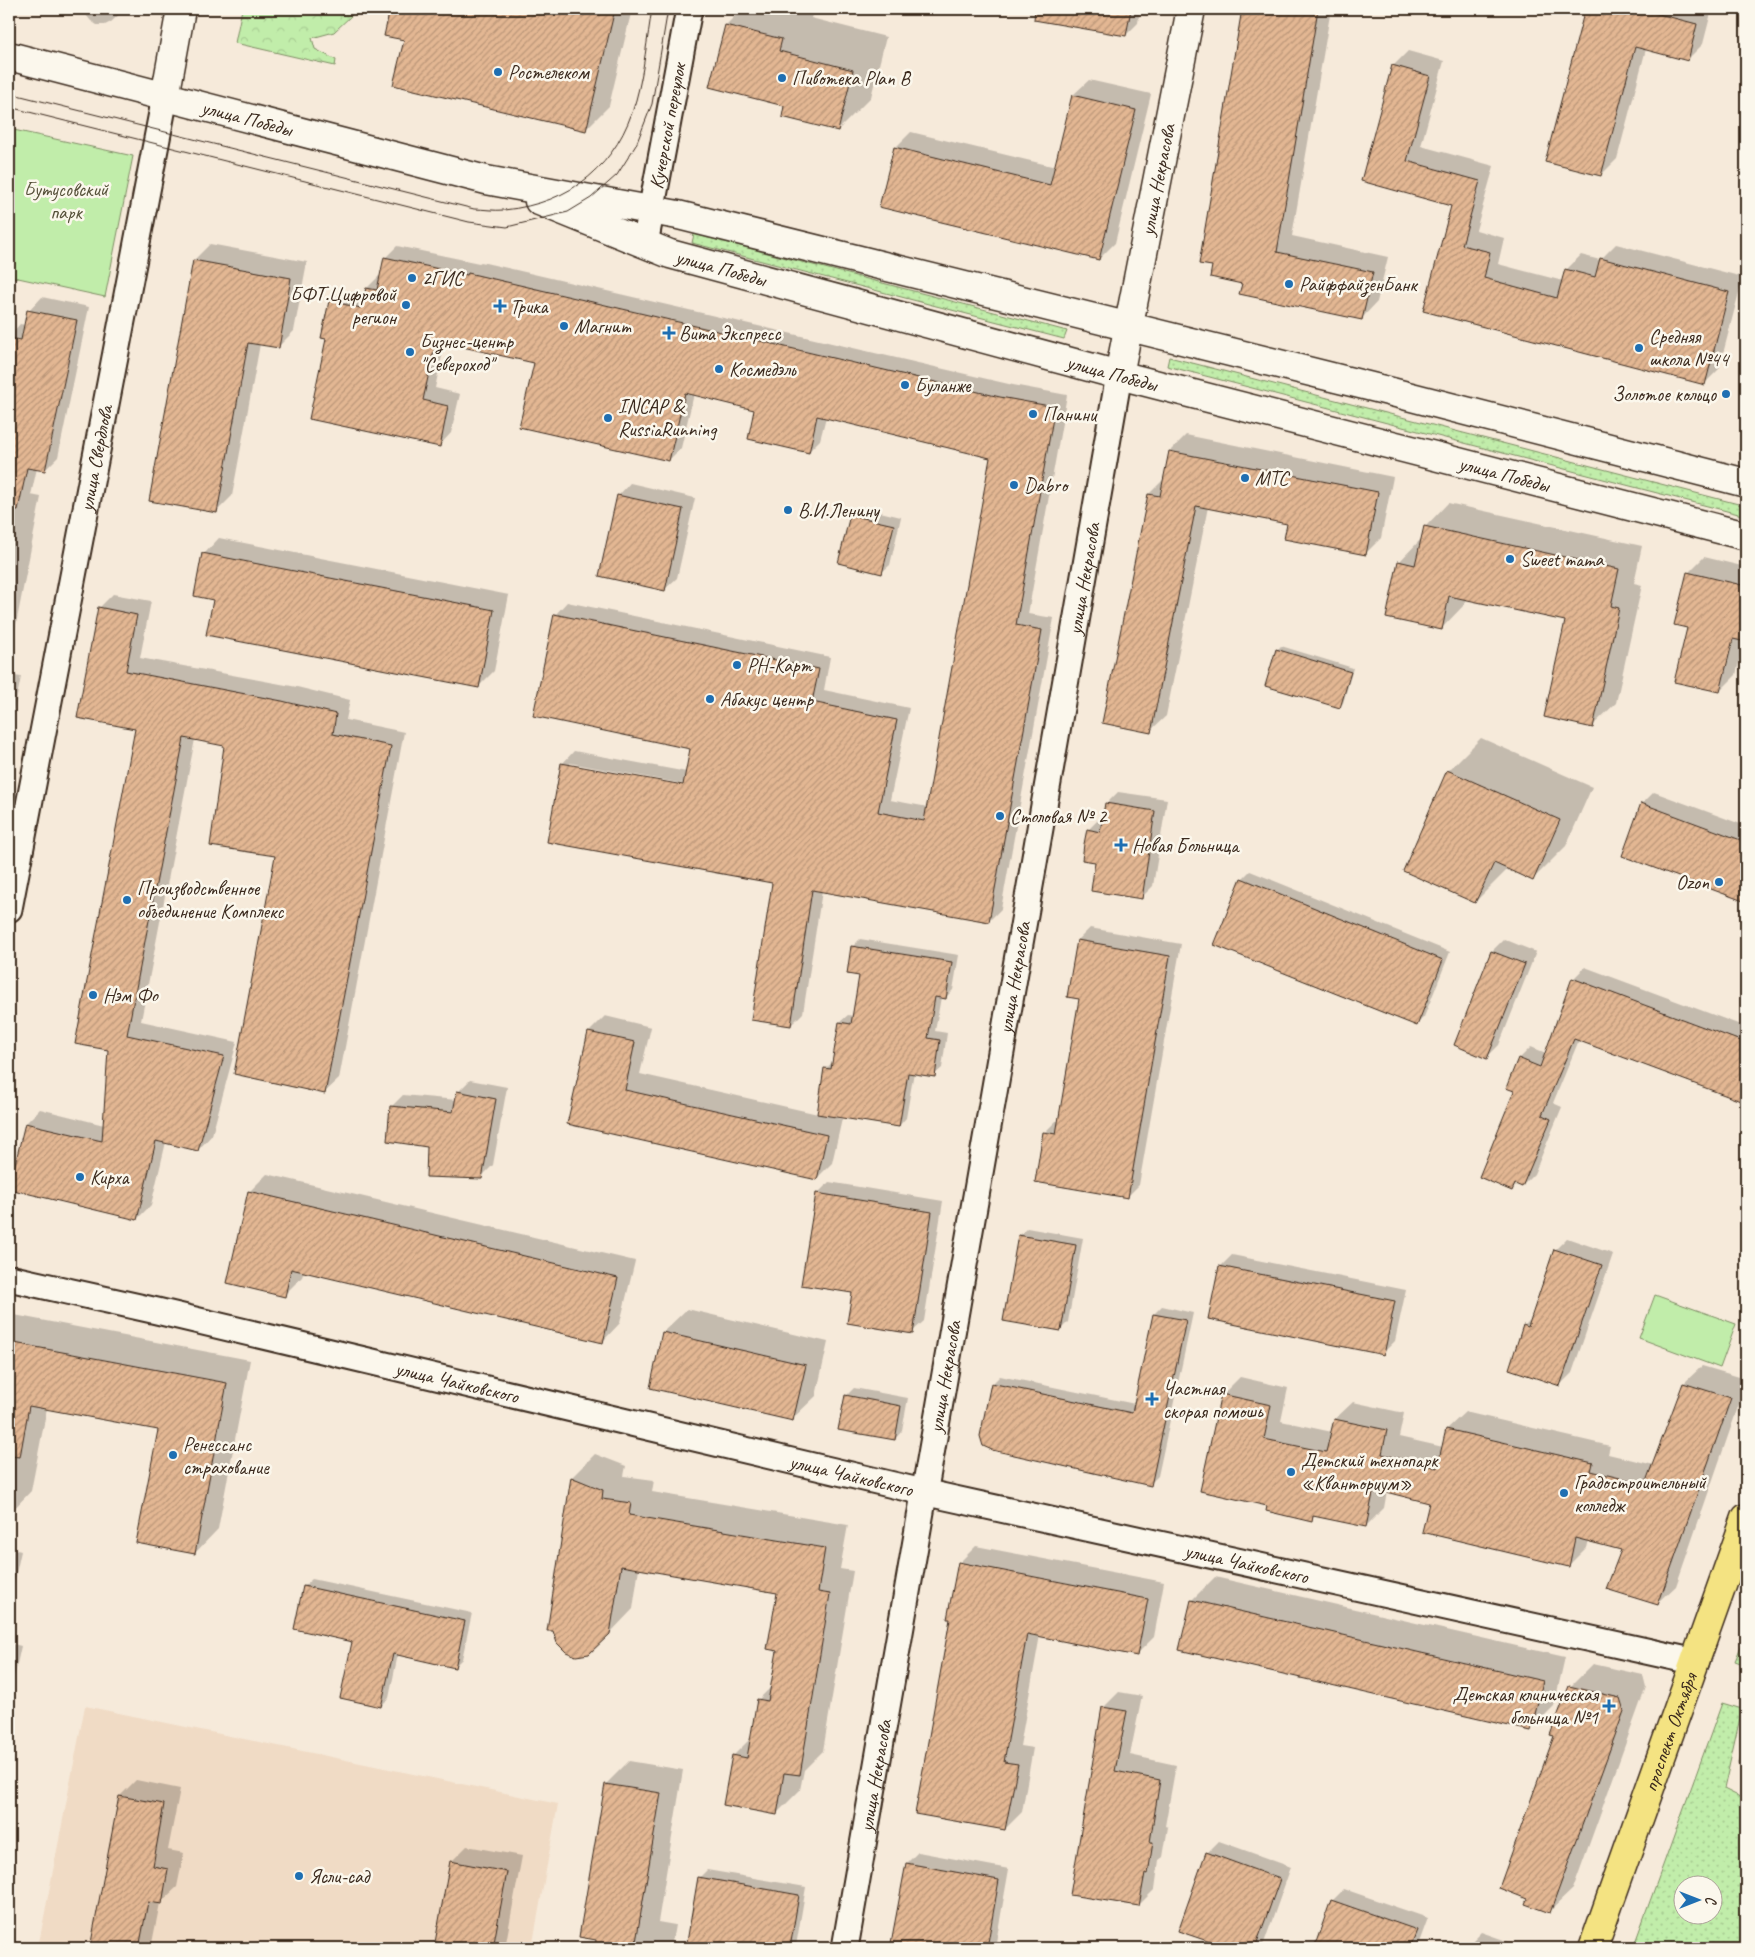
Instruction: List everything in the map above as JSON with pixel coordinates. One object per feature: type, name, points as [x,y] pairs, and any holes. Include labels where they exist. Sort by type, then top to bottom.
[{"type":"main road","name":"улица Свердлова","points":[[165,96],[180,9]]},
{"type":"main road","name":"улица Некрасова","points":[[1119,375],[1191,9]]},
{"type":"main road","name":"улица Победы","points":[[9,56],[486,180],[653,210],[1384,390],[1746,483]]},
{"type":"main road","name":"улица Победы","points":[[486,180],[679,256],[1119,375],[1746,536]]},
{"type":"main road","name":"проспект Октября","points":[[1594,1948],[1746,1518]]},
{"type":"street","name":"Кучерской переулок","points":[[645,244],[653,210],[689,9]]},
{"type":"street","name":"улица Свердлова","points":[[9,908],[165,96]]},
{"type":"street","name":"улица Некрасова","points":[[845,1948],[1119,375]]},
{"type":"street","name":"улица Чайковского","points":[[9,1278],[176,1315],[924,1492],[1696,1662]]},
{"type":"shaded area","name":"Ясли-сад","points":[[85,1706],[558,1804],[532,1948],[38,1948]]},
{"type":"green space","points":[[242,9],[351,9],[352,15],[334,32],[312,38],[315,49],[336,60],[335,66],[235,43]]},
{"type":"green space","name":"Бутусовский парк","points":[[9,129],[133,156],[105,297],[9,276]]},
{"type":"green space","points":[[694,234],[1067,331],[1064,339],[692,243]]},
{"type":"green space","points":[[1169,357],[1746,506],[1746,516],[1167,366]]},
{"type":"green space","points":[[1655,1295],[1736,1324],[1720,1368],[1639,1338]]},
{"type":"green space","points":[[1746,1634],[1746,1665],[1735,1661]]},
{"type":"green space","points":[[1722,1703],[1742,1709],[1724,1789],[1746,1800],[1746,1948],[1633,1948]]},
{"type":"building","name":"Ростелеком","points":[[390,9],[615,9],[586,131],[393,85],[404,40],[384,36]]},
{"type":"building","points":[[1035,9],[1131,9],[1126,36],[1034,20]]},
{"type":"building","points":[[1242,9],[1318,9],[1277,252],[1373,272],[1362,320],[1239,294],[1242,284],[1210,277],[1212,266],[1199,264]]},
{"type":"building","points":[[1585,9],[1639,9],[1697,24],[1688,61],[1635,47],[1601,176],[1545,162]]},
{"type":"building","points":[[725,25],[782,39],[779,51],[853,70],[838,131],[782,117],[784,106],[709,87]]},
{"type":"building","name":"Средняя школа №44","points":[[1392,65],[1430,76],[1407,161],[1480,181],[1462,245],[1490,252],[1484,278],[1557,298],[1565,269],[1595,277],[1600,258],[1729,292],[1705,385],[1423,311],[1451,206],[1361,181]]},
{"type":"building","points":[[1072,95],[1136,110],[1099,260],[879,207],[894,147],[1050,185]]},
{"type":"building","points":[[384,257],[467,275],[468,273],[1000,397],[1055,407],[1016,625],[1042,630],[989,922],[812,890],[791,1026],[751,1020],[772,883],[547,842],[561,763],[683,785],[690,749],[533,716],[554,614],[819,669],[812,702],[897,720],[878,812],[924,821],[990,458],[817,416],[809,453],[748,439],[754,410],[685,393],[669,461],[519,427],[534,363],[436,341],[423,400],[448,406],[440,447],[309,419],[326,339],[321,338],[329,301],[361,308],[366,288],[377,290]]},
{"type":"building","points":[[193,260],[291,278],[279,348],[248,343],[217,513],[149,501]]},
{"type":"building","points":[[27,310],[77,320],[45,471],[27,468],[18,510],[9,509],[9,338],[21,340]]},
{"type":"building","points":[[1169,451],[1378,492],[1366,555],[1284,539],[1287,524],[1196,506],[1151,733],[1102,723],[1148,494],[1160,496]]},
{"type":"building","points":[[617,495],[683,509],[665,591],[599,576]]},
{"type":"building","points":[[850,515],[894,525],[882,574],[838,563]]},
{"type":"building","points":[[1424,526],[1619,569],[1611,606],[1619,608],[1593,728],[1544,717],[1565,621],[1449,596],[1442,630],[1386,618],[1398,561],[1415,565]]},
{"type":"building","points":[[202,553],[494,610],[479,688],[206,635],[213,600],[194,596]]},
{"type":"building","points":[[1687,572],[1746,586],[1746,642],[1733,639],[1720,692],[1674,682],[1687,628],[1674,625]]},
{"type":"building","points":[[98,607],[137,615],[126,671],[282,701],[336,714],[333,734],[391,746],[325,1094],[234,1074],[275,856],[210,846],[224,746],[184,738],[127,1035],[224,1056],[198,1151],[156,1141],[137,1220],[9,1189],[25,1123],[102,1141],[108,1050],[75,1044],[135,729],[77,718]]},
{"type":"building","points":[[1276,649],[1351,672],[1340,708],[1265,686]]},
{"type":"building","points":[[1447,770],[1560,820],[1533,881],[1494,863],[1475,903],[1403,871]]},
{"type":"building","points":[[1105,803],[1155,811],[1142,899],[1091,891],[1095,862],[1082,860],[1084,844],[1087,829],[1100,832]]},
{"type":"building","points":[[1641,803],[1746,842],[1746,902],[1622,856]]},
{"type":"building","points":[[1241,878],[1443,960],[1417,1026],[1214,945]]},
{"type":"building","points":[[1077,940],[1170,956],[1128,1198],[1035,1182],[1043,1132],[1056,1134],[1079,999],[1067,997]]},
{"type":"building","points":[[851,946],[952,962],[946,999],[935,997],[928,1038],[940,1040],[935,1077],[908,1073],[899,1127],[817,1114],[824,1068],[831,1069],[839,1022],[851,1024],[859,976],[847,974]]},
{"type":"building","points":[[1491,951],[1525,964],[1487,1059],[1454,1045]]},
{"type":"building","points":[[1572,978],[1746,1043],[1746,1103],[1574,1039],[1542,1115],[1551,1119],[1522,1187],[1515,1184],[1512,1191],[1479,1177],[1514,1091],[1506,1088],[1518,1058],[1540,1067]]},
{"type":"building","points":[[588,1032],[635,1042],[625,1090],[827,1135],[817,1180],[567,1124]]},
{"type":"building","points":[[457,1091],[496,1099],[482,1179],[426,1177],[427,1147],[387,1141],[390,1106],[453,1112]]},
{"type":"building","points":[[248,1191],[618,1278],[603,1343],[291,1269],[285,1297],[227,1283]]},
{"type":"building","points":[[816,1193],[932,1212],[913,1334],[847,1323],[852,1293],[801,1285]]},
{"type":"building","points":[[1018,1235],[1076,1245],[1061,1331],[1003,1321]]},
{"type":"building","points":[[1554,1249],[1602,1265],[1560,1386],[1509,1369],[1523,1325],[1528,1327]]},
{"type":"building","points":[[1219,1266],[1395,1301],[1384,1355],[1208,1319]]},
{"type":"building","points":[[1153,1314],[1186,1320],[1151,1486],[992,1450],[983,1446],[980,1436],[991,1383],[1132,1413]]},
{"type":"building","points":[[662,1332],[806,1365],[793,1421],[650,1388]]},
{"type":"building","points":[[9,1342],[227,1383],[195,1554],[136,1543],[158,1430],[29,1406],[20,1457],[9,1456]]},
{"type":"building","name":"Градостроительный колледж","points":[[1683,1383],[1731,1398],[1658,1605],[1606,1589],[1621,1550],[1575,1538],[1569,1567],[1422,1532],[1429,1503],[1374,1489],[1366,1527],[1313,1516],[1312,1522],[1266,1511],[1267,1506],[1200,1491],[1221,1394],[1271,1405],[1264,1439],[1326,1452],[1334,1419],[1387,1430],[1382,1454],[1437,1468],[1446,1429],[1593,1463],[1591,1471],[1645,1484]]},
{"type":"building","points":[[845,1395],[901,1406],[895,1440],[838,1430]]},
{"type":"building","points":[[571,1477],[603,1490],[602,1499],[631,1503],[629,1515],[825,1548],[818,1592],[830,1594],[800,1775],[784,1773],[777,1815],[723,1805],[732,1755],[747,1758],[757,1699],[768,1701],[777,1651],[767,1649],[777,1593],[621,1566],[610,1634],[589,1654],[576,1656],[566,1652],[557,1643],[553,1631],[547,1631]]},
{"type":"building","points":[[958,1562],[1148,1599],[1137,1656],[1027,1634],[1004,1762],[1018,1764],[1005,1830],[915,1814],[950,1619],[947,1619]]},
{"type":"building","points":[[303,1586],[465,1621],[455,1668],[393,1654],[381,1707],[340,1698],[352,1642],[294,1629]]},
{"type":"building","points":[[1191,1600],[1543,1681],[1531,1731],[1179,1650]]},
{"type":"building","points":[[1569,1686],[1620,1698],[1624,1711],[1550,1913],[1525,1904],[1527,1899],[1499,1888],[1554,1736],[1550,1735]]},
{"type":"building","points":[[1102,1707],[1127,1711],[1115,1771],[1160,1780],[1150,1842],[1153,1842],[1148,1874],[1145,1873],[1139,1906],[1070,1895]]},
{"type":"building","points":[[605,1784],[661,1793],[635,1948],[595,1948],[596,1940],[579,1937]]},
{"type":"building","points":[[119,1796],[164,1804],[153,1866],[168,1869],[162,1904],[148,1902],[139,1948],[90,1948]]},
{"type":"building","points":[[1206,1852],[1280,1879],[1255,1948],[1228,1948],[1178,1931]]},
{"type":"building","points":[[450,1861],[507,1872],[493,1948],[434,1948]]},
{"type":"building","points":[[906,1863],[999,1880],[987,1948],[918,1948],[891,1943]]},
{"type":"building","points":[[698,1877],[799,1895],[790,1948],[686,1948]]},
{"type":"building","points":[[1331,1900],[1417,1930],[1410,1948],[1314,1948]]},
{"type":"tram line","points":[[9,93],[474,209],[504,210],[528,206],[551,199],[589,177],[604,162],[617,144],[628,123],[636,100],[652,9]]},
{"type":"tram line","points":[[9,107],[469,222],[507,227],[568,212],[591,198],[617,175],[636,145],[652,104],[668,9]]},
{"type":"place","name":"Ростелеком","points":[[498,72]]},
{"type":"place","name":"Пивотека Plan B","points":[[782,78]]},
{"type":"place","name":"2ГИС","points":[[412,278]]},
{"type":"place","name":"РайффайзенБанк","points":[[1289,284]]},
{"type":"place","name":"БФТ.Цифровой регион","points":[[406,305]]},
{"type":"place","name":"Трика","points":[[500,306]]},
{"type":"place","name":"Магнит","points":[[564,326]]},
{"type":"place","name":"Вита Экспресс","points":[[669,333]]},
{"type":"place","name":"Средняя школа №44","points":[[1639,348]]},
{"type":"place","name":"Бизнес-центр \"Североход\"","points":[[410,352]]},
{"type":"place","name":"Космедэль","points":[[719,369]]},
{"type":"place","name":"Буланже","points":[[905,385]]},
{"type":"place","name":"Золотое кольцо","points":[[1726,394]]},
{"type":"place","name":"Панини","points":[[1033,414]]},
{"type":"place","name":"INCAP & RussiaRunning","points":[[608,418]]},
{"type":"place","name":"МТС","points":[[1245,478]]},
{"type":"place","name":"Dabro","points":[[1014,485]]},
{"type":"place","name":"В.И.Ленину","points":[[788,510]]},
{"type":"place","name":"Sweet mama","points":[[1510,559]]},
{"type":"place","name":"РН-Карт","points":[[737,665]]},
{"type":"place","name":"Абакус центр","points":[[710,699]]},
{"type":"place","name":"Столовая № 2","points":[[1000,816]]},
{"type":"place","name":"Новая Больница","points":[[1121,845]]},
{"type":"place","name":"Ozon","points":[[1719,882]]},
{"type":"place","name":"Производственное объединение Комплекс","points":[[127,900]]},
{"type":"place","name":"Нэм Фо","points":[[93,995]]},
{"type":"place","name":"Кирха","points":[[80,1177]]},
{"type":"place","name":"Частная скорая помошь","points":[[1152,1399]]},
{"type":"place","name":"Ренессанс страхование","points":[[173,1455]]},
{"type":"place","name":"Детский технопарк «Кванториум»","points":[[1291,1472]]},
{"type":"place","name":"Градостроительный колледж","points":[[1564,1493]]},
{"type":"place","name":"Детская клиническая больница №1","points":[[1609,1706]]},
{"type":"place","name":"Ясли-сад","points":[[299,1876]]}]
